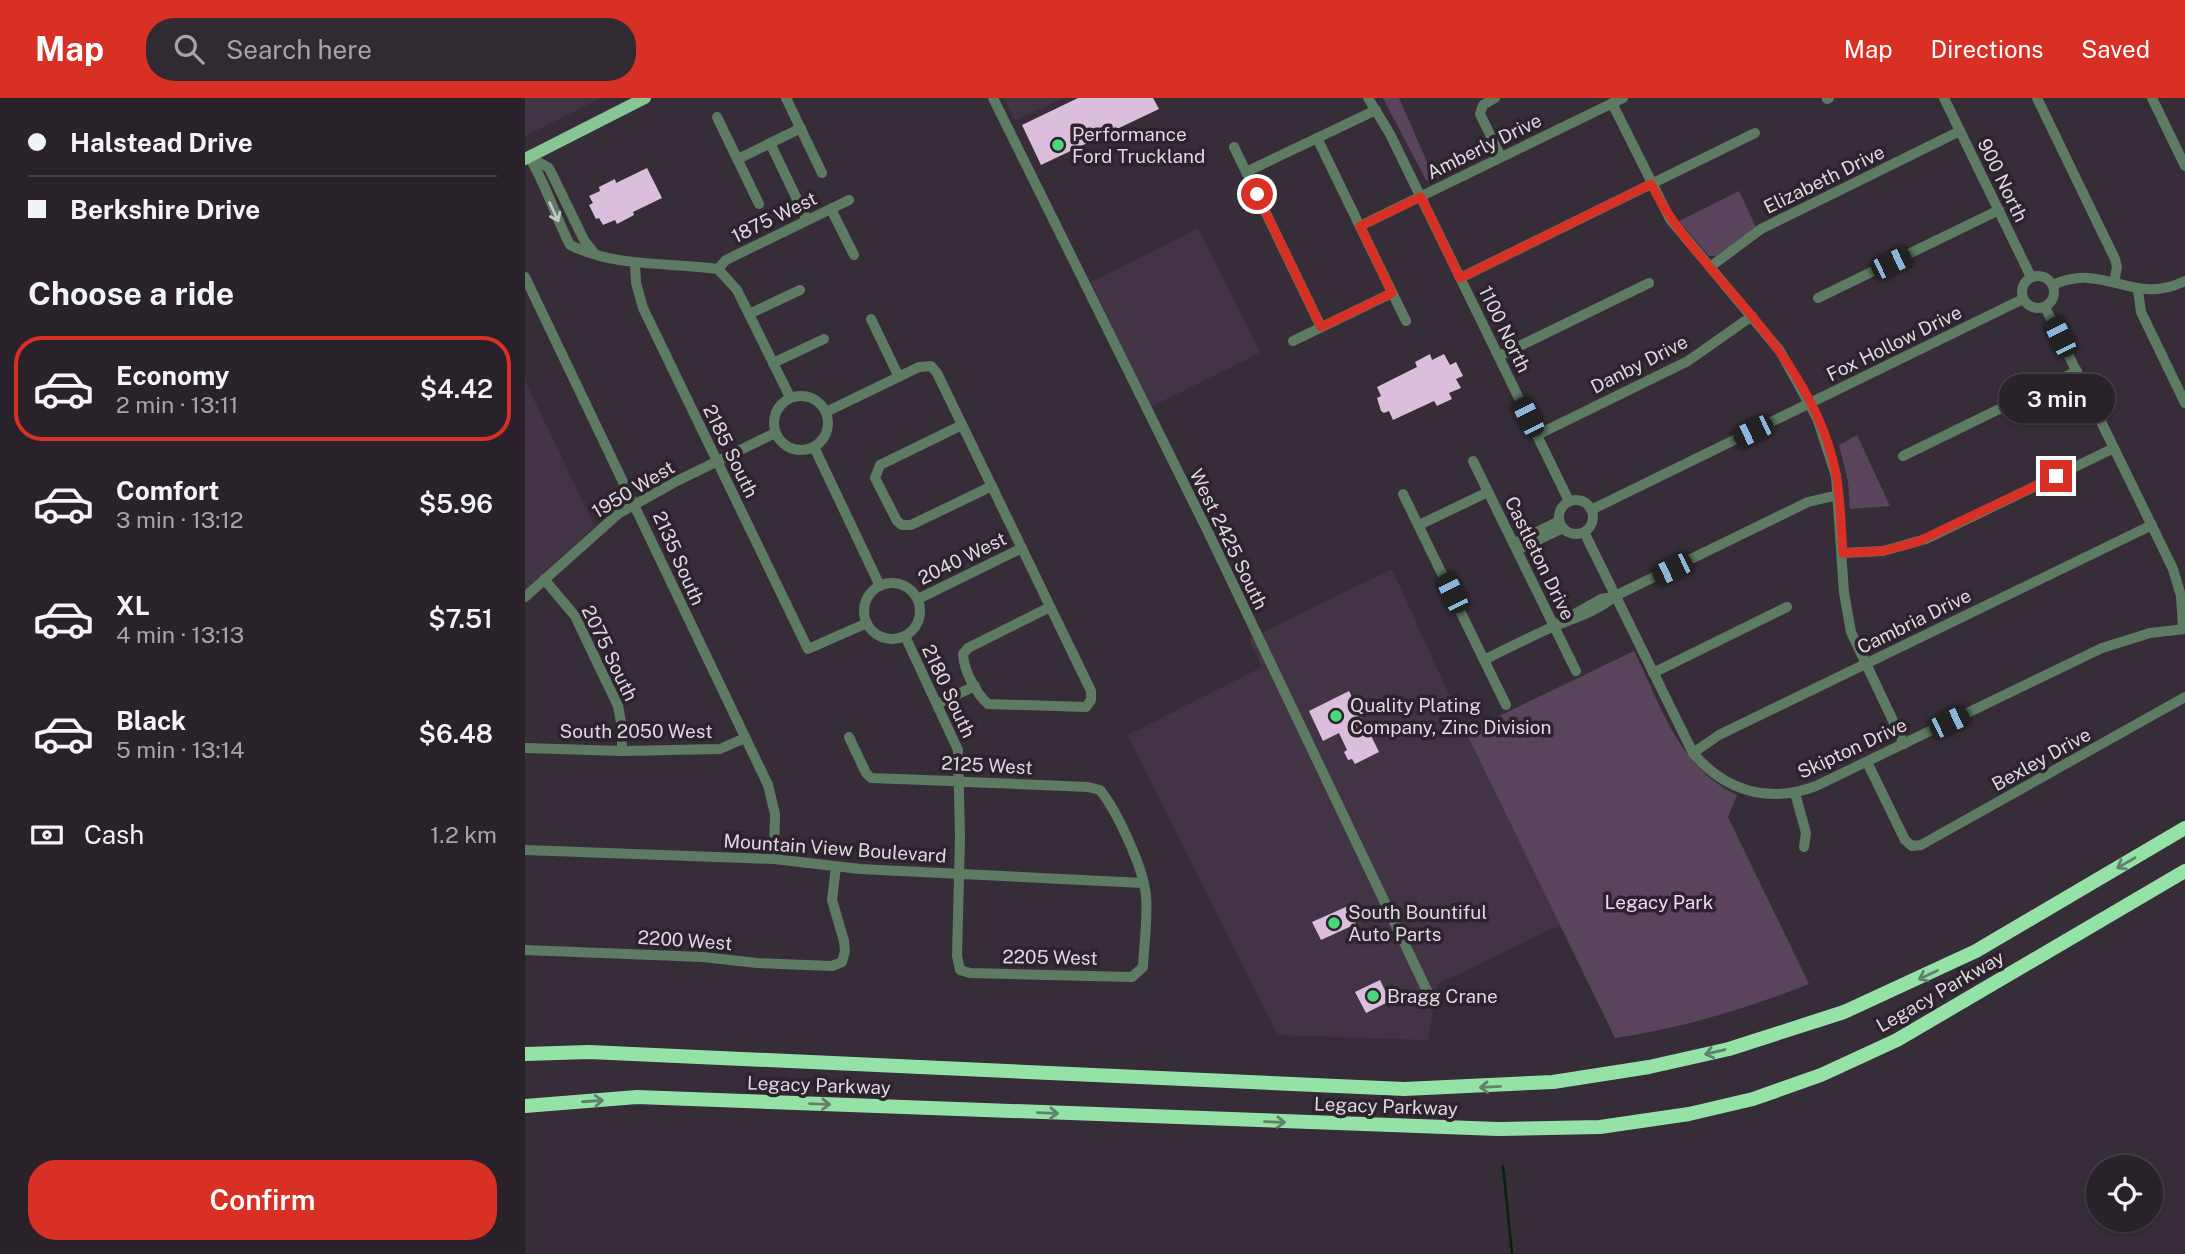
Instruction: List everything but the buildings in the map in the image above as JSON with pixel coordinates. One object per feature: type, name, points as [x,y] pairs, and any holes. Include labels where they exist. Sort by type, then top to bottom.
[{"type":"highway","name":"Legacy Parkway","points":[[525,1054],[612,1053],[1404,1089],[1553,1082],[1649,1067],[1730,1049],[1843,1012],[1976,951],[2185,828]]},
{"type":"highway","name":"Legacy Parkway","points":[[525,1106],[637,1097],[1402,1127],[1499,1129],[1612,1125],[1689,1114],[1728,1105],[1821,1076],[1897,1040],[2185,871]]},
{"type":"main road","points":[[527,158],[645,98]]},
{"type":"street","points":[[786,98],[822,173]]},
{"type":"street","name":"West 2425 South","points":[[993,98],[1215,548],[1430,997]]},
{"type":"street","name":"1100 North","points":[[1368,98],[1421,197],[1569,501]]},
{"type":"street","points":[[1495,98],[1483,105],[1480,114],[1501,158]]},
{"type":"street","name":"Amberly Drive","points":[[1360,226],[1623,98]]},
{"type":"street","name":"900 North","points":[[1944,98],[2031,277]]},
{"type":"street","points":[[2037,98],[2115,258],[2117,267],[2114,282]]},
{"type":"street","points":[[2152,98],[2185,166]]},
{"type":"street","points":[[1612,103],[1670,219],[1752,316],[1787,362],[1810,403],[1831,454],[1839,495],[1848,619],[1864,664],[1904,744]]},
{"type":"street","points":[[1246,172],[1376,110]]},
{"type":"street","points":[[717,117],[759,204]]},
{"type":"street","points":[[737,159],[800,128]]},
{"type":"street","name":"Elizabeth Drive","points":[[1710,267],[1761,229],[1960,131]]},
{"type":"street","points":[[1460,278],[1755,133]]},
{"type":"street","points":[[1317,138],[1406,321]]},
{"type":"street","points":[[770,143],[807,220]]},
{"type":"street","points":[[1234,146],[1321,327]]},
{"type":"street","points":[[527,158],[549,168],[584,240],[594,253]]},
{"type":"street","points":[[527,158],[543,178],[553,212],[570,245],[635,264],[718,269],[737,290],[790,397]]},
{"type":"street","name":"1875 West","points":[[718,269],[726,260],[849,200]]},
{"type":"street","points":[[831,209],[854,255]]},
{"type":"street","points":[[1818,298],[1999,210]]},
{"type":"street","name":"2185 South","points":[[635,264],[636,283],[643,308],[809,649],[867,623]]},
{"type":"street","name":"2135 South","points":[[525,277],[635,503],[651,544],[773,799],[774,859]]},
{"type":"street","points":[[2031,277],[2043,277],[2053,285],[2053,298],[2045,307],[2033,307],[2023,299],[2023,286],[2031,277]]},
{"type":"street","points":[[2053,285],[2076,277],[2096,277],[2138,290],[2160,290],[2185,281]]},
{"type":"street","points":[[1499,356],[1649,283]]},
{"type":"street","points":[[749,314],[800,290]]},
{"type":"street","points":[[2138,290],[2141,312],[2185,403]]},
{"type":"street","points":[[1293,341],[1392,293]]},
{"type":"street","name":"Fox Hollow Drive","points":[[1591,510],[2023,299]]},
{"type":"street","points":[[2045,307],[2176,578],[2184,629]]},
{"type":"street","name":"Danby Drive","points":[[1537,435],[1688,361],[1752,316]]},
{"type":"street","points":[[871,319],[899,377]]},
{"type":"street","points":[[773,363],[824,339]]},
{"type":"street","points":[[826,412],[919,367],[930,366],[937,373],[1091,691],[1091,700],[1086,707],[988,704],[975,686],[964,664],[963,654],[968,648],[1050,607]]},
{"type":"street","points":[[1903,456],[2077,371]]},
{"type":"street","points":[[790,397],[811,397],[820,403],[826,412],[827,432],[814,447],[796,450],[780,441],[775,433],[775,412],[781,403],[790,397]]},
{"type":"street","points":[[962,425],[880,465],[875,478],[897,522],[902,525],[911,525],[992,486]]},
{"type":"street","name":"1950 West","points":[[525,597],[603,525],[635,503],[775,433]]},
{"type":"street","points":[[814,447],[880,586]]},
{"type":"street","points":[[1843,553],[1883,551],[1917,542],[2114,448]]},
{"type":"street","name":"Castleton Drive","points":[[1473,461],[1576,671]]},
{"type":"street","points":[[1419,525],[1489,492]]},
{"type":"street","points":[[1403,494],[1506,705]]},
{"type":"street","points":[[1484,660],[1554,626],[1593,611],[1615,596],[1808,502],[1839,495]]},
{"type":"street","points":[[1569,501],[1582,501],[1591,510],[1592,522],[1584,532],[1573,534],[1561,524],[1562,507],[1569,501]]},
{"type":"street","points":[[1515,547],[1561,524]]},
{"type":"street","name":"Cambria Drive","points":[[1693,753],[1719,735],[2152,525]]},
{"type":"street","points":[[1584,532],[1693,753]]},
{"type":"street","name":"2040 West","points":[[918,599],[1022,548]]},
{"type":"street","name":"2075 South","points":[[544,579],[575,616],[618,706],[622,727],[622,751]]},
{"type":"street","points":[[891,583],[902,585],[911,590],[918,599],[919,620],[905,636],[884,638],[874,632],[867,623],[866,602],[871,593],[880,586],[891,583]]},
{"type":"street","points":[[1653,673],[1787,607]]},
{"type":"street","name":"Skipton Drive","points":[[1693,753],[1711,771],[1735,787],[1768,794],[1795,793],[1823,783],[2102,648],[2141,635],[2184,629]]},
{"type":"street","name":"2180 South","points":[[905,636],[958,750],[960,873],[957,956],[960,970]]},
{"type":"street","points":[[937,704],[975,686]]},
{"type":"street","name":"Bexley Drive","points":[[1867,762],[1902,835],[1912,846],[1930,842],[2185,697]]},
{"type":"street","name":"2125 West","points":[[849,737],[871,778],[1088,787],[1100,790],[1138,864],[1143,883]]},
{"type":"street","name":"South 2050 West","points":[[525,748],[622,751],[720,749],[745,738]]},
{"type":"street","points":[[1795,793],[1804,826],[1804,847]]},
{"type":"street","name":"Mountain View Boulevard","points":[[525,850],[774,859],[836,867],[1143,883]]},
{"type":"street","name":"2200 West","points":[[525,950],[703,957],[827,966],[842,962],[844,941],[832,906],[836,867]]},
{"type":"street","name":"2205 West","points":[[960,970],[970,973],[1132,977],[1139,974],[1143,967],[1146,896],[1143,883]]},
{"type":"shaded area","points":[[525,98],[601,98],[525,136]]},
{"type":"shaded area","points":[[1004,98],[1064,98],[1015,121]]},
{"type":"shaded area","points":[[1198,228],[1260,353],[1150,407],[1091,282]]},
{"type":"shaded area","points":[[525,381],[595,526],[525,590]]},
{"type":"shaded area","points":[[1392,569],[1466,732],[1562,924],[1438,984],[1428,1040],[1278,1035],[1128,735],[1262,667],[1249,639]]},
{"type":"green space","points":[[1383,98],[1399,98],[1432,173],[1453,164],[1456,169],[1429,182],[1426,180]]},
{"type":"green space","points":[[1739,191],[1756,227],[1716,256],[1709,256],[1679,221]]},
{"type":"green space","points":[[1857,435],[1890,506],[1850,509],[1848,481],[1839,445]]},
{"type":"green space","name":"Legacy Park","points":[[1634,651],[1663,714],[1686,752],[1700,769],[1737,795],[1728,817],[1809,984],[1713,1017],[1615,1038],[1466,732]]},
{"type":"waterway","points":[[1503,1166],[1512,1254]]},
{"type":"place","name":"Performance Ford Truckland","points":[[1058,145]]},
{"type":"place","name":"Quality Plating Company, Zinc Division","points":[[1336,716]]},
{"type":"place","name":"South Bountiful Auto Parts","points":[[1334,923]]},
{"type":"place","name":"Bragg Crane","points":[[1373,996]]},
{"type":"route","points":[[1257,194],[1321,327],[1392,293],[1360,226],[1421,197],[1460,278],[1651,184],[1670,219],[1780,351],[1805,394],[1822,430],[1834,465],[1843,553],[1883,551],[1917,542],[2056,476]]}]
